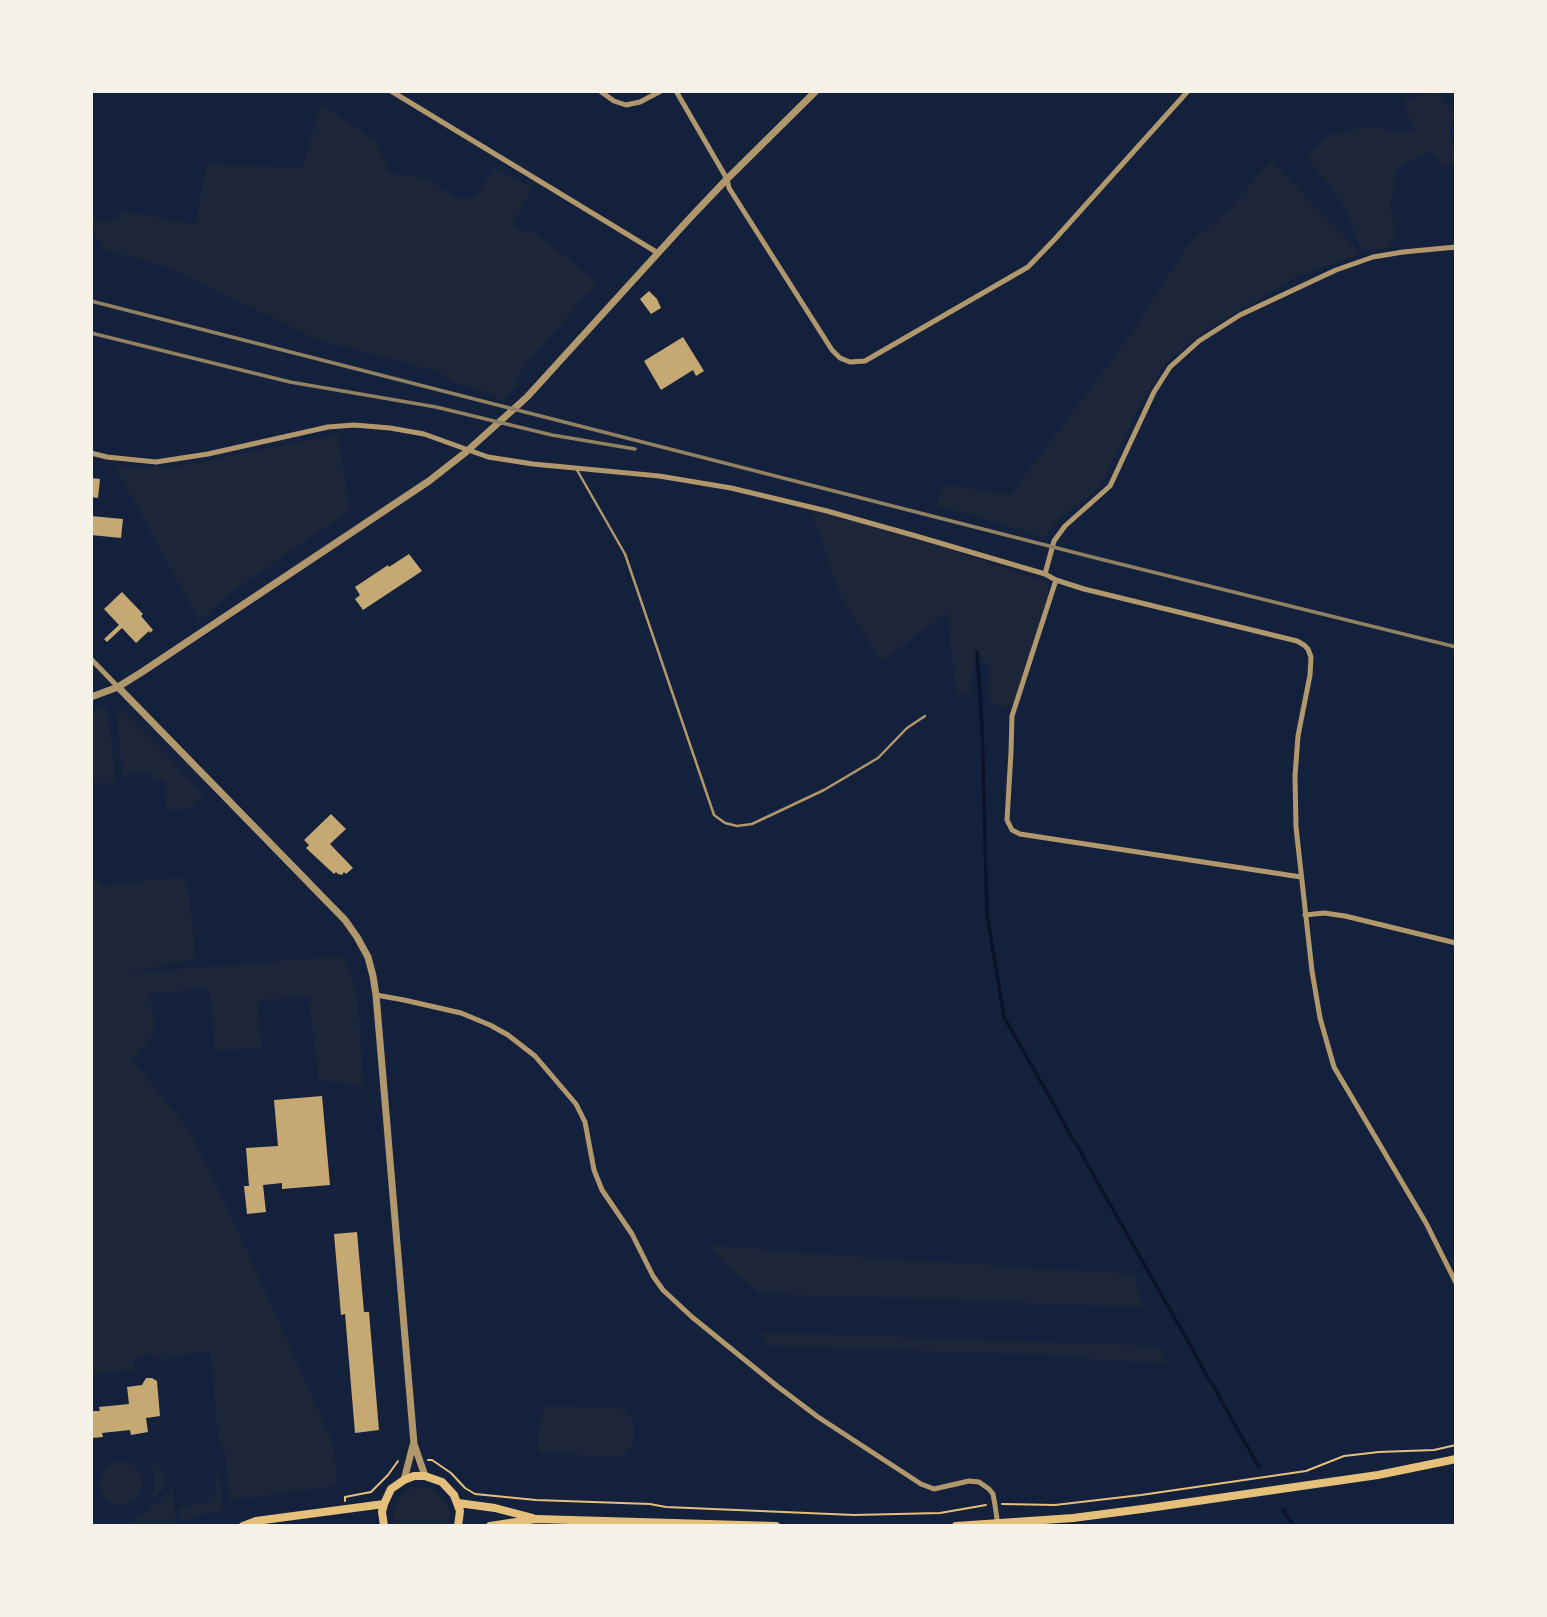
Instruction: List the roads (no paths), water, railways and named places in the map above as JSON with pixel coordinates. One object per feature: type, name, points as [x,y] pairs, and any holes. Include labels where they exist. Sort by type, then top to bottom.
[{"type":"main road","points":[[956,1526],[998,1525],[1142,1509],[1378,1475],[1456,1459]]},
{"type":"main road","points":[[384,1526],[382,1511],[391,1489],[404,1479],[425,1476],[442,1482],[454,1494],[460,1511],[458,1526]]},
{"type":"main road","points":[[458,1503],[495,1508],[536,1519]]},
{"type":"main road","points":[[243,1526],[256,1521],[384,1504]]},
{"type":"main road","points":[[490,1526],[536,1519],[776,1526]]},
{"type":"street","points":[[391,91],[658,253]]},
{"type":"street","points":[[600,91],[614,101],[626,105],[640,103],[661,91]]},
{"type":"street","points":[[676,91],[727,179],[729,188],[832,350],[840,358],[850,362],[865,361],[1027,267],[1188,91]]},
{"type":"street","points":[[91,697],[118,687],[429,481],[466,452],[527,397],[727,179],[816,91]]},
{"type":"street","points":[[1045,574],[1054,541],[1065,526],[1110,486],[1154,392],[1170,367],[1199,341],[1240,314],[1336,270],[1374,257],[1456,247]]},
{"type":"street","points":[[91,453],[156,462],[208,454],[328,427],[354,425],[390,428],[424,435],[488,457],[659,476],[731,488],[916,536],[1045,574],[1084,589],[1297,641],[1308,649],[1311,657],[1298,736],[1295,776],[1296,827],[1320,1018],[1334,1067],[1426,1223],[1456,1283]]},
{"type":"street","points":[[1056,580],[1012,716],[1007,820],[1012,830],[1020,834],[1301,877]]},
{"type":"street","points":[[91,659],[345,920],[368,957],[376,995],[414,1444],[425,1476]]},
{"type":"street","points":[[1306,915],[1324,913],[1345,916],[1456,943]]},
{"type":"street","points":[[376,995],[461,1013],[490,1024],[535,1056],[576,1104],[584,1122],[594,1170],[601,1189],[632,1234],[663,1290],[777,1386],[893,1467],[934,1489],[968,1481],[979,1482],[989,1489],[993,1494],[998,1525]]},
{"type":"street","points":[[404,1479],[414,1444]]},
{"type":"lane","points":[[576,468],[625,554],[715,815],[725,824],[752,824],[824,790],[878,758],[907,728],[925,716]]},
{"type":"waterway","points":[[977,652],[982,724],[987,915],[1004,1017],[1259,1467]]},
{"type":"waterway","points":[[1283,1510],[1294,1526]]},
{"type":"railway","points":[[91,301],[1096,558],[1456,647]]},
{"type":"railway","points":[[91,333],[290,382],[436,407],[552,435],[635,449]]}]
